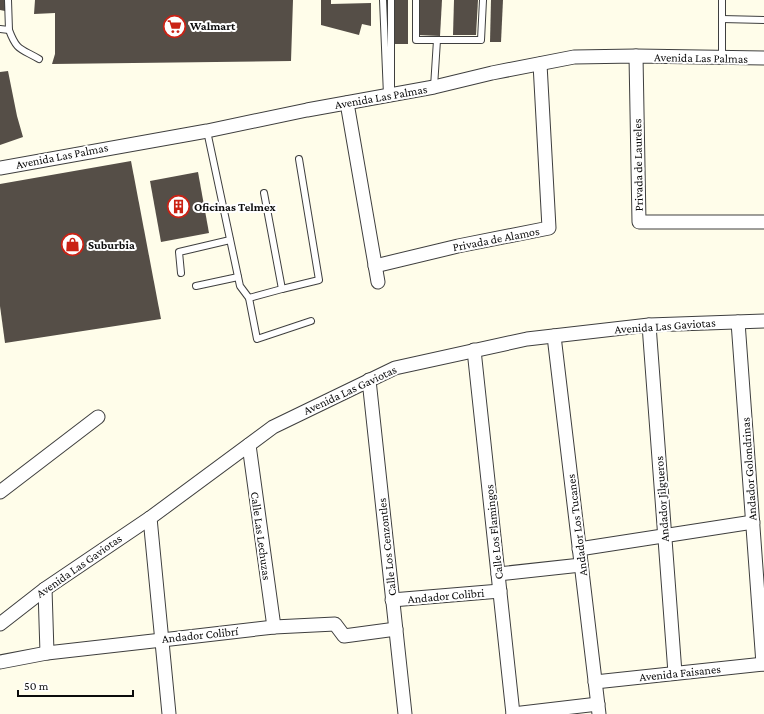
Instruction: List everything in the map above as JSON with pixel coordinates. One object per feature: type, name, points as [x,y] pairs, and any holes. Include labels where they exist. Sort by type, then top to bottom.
[{"type":"street","name":"Avenida Las Palmas","points":[[0,168],[434,87],[492,73],[574,57],[636,56],[764,58]]},
{"type":"street","name":"Privada de Laureles","points":[[636,56],[639,222],[764,222]]},
{"type":"street","name":"Privada de Alamos","points":[[376,266],[458,246],[549,228],[540,64]]},
{"type":"street","points":[[348,103],[378,282]]},
{"type":"street","name":"Avenida Las Gaviotas","points":[[0,624],[45,589],[150,518],[273,427],[395,368],[527,339],[649,325],[764,321]]},
{"type":"street","name":"Andador Golondrinas","points":[[738,322],[756,515],[764,664]]},
{"type":"street","name":"Andador Jilgueros","points":[[649,325],[675,673]]},
{"type":"street","name":"Andador Los Tucanes","points":[[554,336],[598,709]]},
{"type":"street","name":"Calle Los Flamingos","points":[[474,350],[513,714]]},
{"type":"street","name":"Calle Los Cenzontles","points":[[369,380],[405,714]]},
{"type":"street","points":[[0,492],[98,417]]},
{"type":"street","name":"Calle Las Lechuzas","points":[[249,445],[274,627]]},
{"type":"street","points":[[579,549],[665,536],[756,515]]},
{"type":"street","points":[[150,518],[169,714]]},
{"type":"street","points":[[498,574],[581,565]]},
{"type":"street","points":[[45,589],[47,653]]},
{"type":"street","name":"Andador Colibri","points":[[392,600],[500,591]]},
{"type":"street","name":"Andador Colibrí","points":[[0,662],[47,653],[274,627],[335,624],[344,636],[396,629]]},
{"type":"street","name":"Avenida Faisanes","points":[[595,682],[764,664]]},
{"type":"street","points":[[513,714],[598,709]]},
{"type":"lane","points":[[8,0],[9,30],[14,43],[20,50],[39,59]]},
{"type":"lane","points":[[383,0],[389,95]]},
{"type":"lane","points":[[389,95],[391,0]]},
{"type":"lane","points":[[416,0],[416,40],[481,40],[483,0]]},
{"type":"lane","points":[[722,0],[722,58]]},
{"type":"lane","points":[[722,19],[764,20]]},
{"type":"lane","points":[[0,29],[9,30]]},
{"type":"lane","points":[[434,87],[437,40]]},
{"type":"lane","points":[[207,130],[240,286],[249,298],[257,339],[311,321]]},
{"type":"lane","points":[[249,298],[319,280],[299,159]]},
{"type":"lane","points":[[264,193],[282,289]]},
{"type":"lane","points":[[181,273],[179,252],[230,240]]},
{"type":"lane","points":[[196,286],[238,277]]},
{"type":"building","points":[[0,0],[5,0],[5,11],[0,10]]},
{"type":"building","name":"Walmart","points":[[35,0],[293,0],[291,61],[52,64],[55,54],[55,13],[34,14]]},
{"type":"building","points":[[321,0],[331,0],[331,4],[371,3],[371,26],[362,24],[359,35],[321,25]]},
{"type":"building","points":[[394,0],[408,0],[408,44],[394,44]]},
{"type":"building","points":[[417,0],[442,0],[440,36],[417,35]]},
{"type":"building","points":[[454,0],[478,0],[476,35],[453,35]]},
{"type":"building","points":[[491,0],[503,0],[501,42],[490,42]]},
{"type":"building","points":[[8,71],[23,137],[0,145],[0,72]]},
{"type":"building","name":"Suburbia","points":[[131,161],[161,319],[5,343],[0,306],[0,184]]},
{"type":"building","name":"Oficinas Telmex","points":[[198,172],[209,233],[161,242],[150,181]]},
{"type":"place","name":"Walmart","points":[[174,26]]},
{"type":"place","name":"Oficinas Telmex","points":[[179,207]]},
{"type":"place","name":"Suburbia","points":[[73,245]]}]
